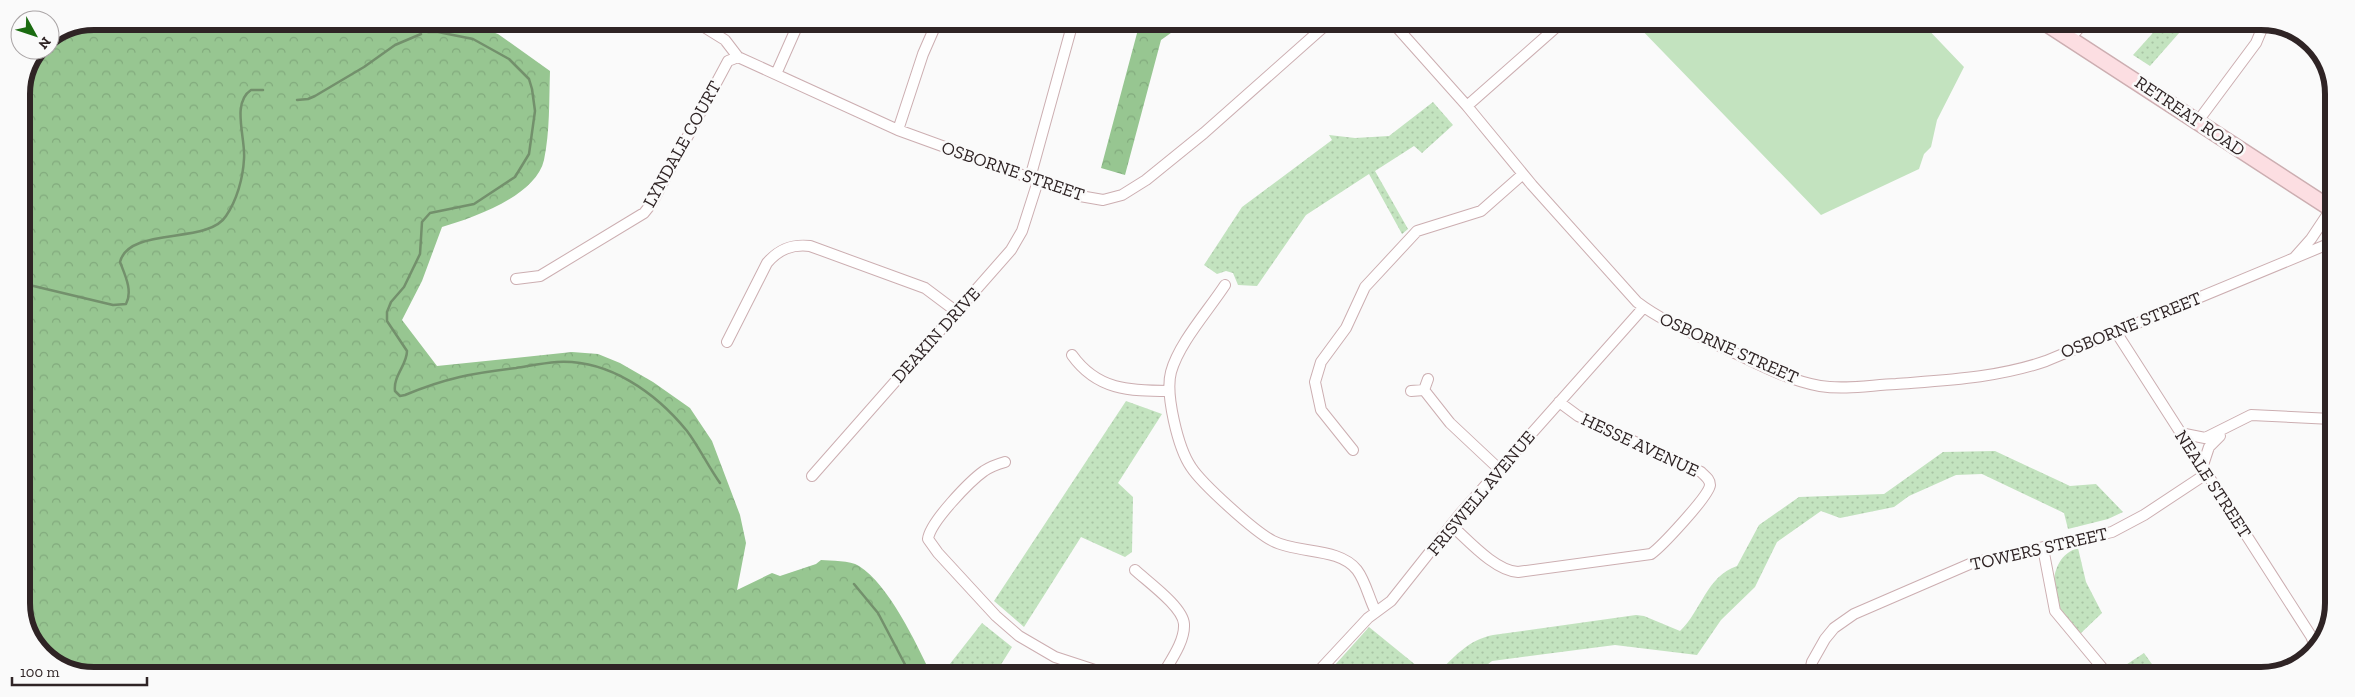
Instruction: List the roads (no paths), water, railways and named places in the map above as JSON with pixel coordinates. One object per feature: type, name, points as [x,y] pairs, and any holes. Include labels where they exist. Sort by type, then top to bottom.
[{"type":"street","name":"OSBORNE STREET","points":[[709,30],[725,40],[738,57],[898,130],[1034,180],[1092,199],[1112,199],[1146,180],[1183,151],[1320,30]]},
{"type":"street","points":[[776,74],[795,30]]},
{"type":"street","points":[[898,130],[923,54],[934,30]]},
{"type":"street","name":"DEAKIN DRIVE","points":[[812,476],[1012,250],[1022,231],[1071,30]]},
{"type":"street","name":"OSBORNE STREET","points":[[1399,30],[1467,106],[1623,289],[1644,308],[1770,369],[1798,380],[1831,387],[1971,378],[2011,372],[2046,361],[2325,246]]},
{"type":"street","points":[[1467,106],[1553,30]]},
{"type":"street","name":"RETREAT ROAD","points":[[2057,30],[2325,205]]},
{"type":"street","points":[[2070,38],[2077,30]]},
{"type":"street","points":[[2198,121],[2256,43],[2261,30]]},
{"type":"street","name":"LYNDALE COURT","points":[[516,279],[540,276],[644,213],[652,203],[728,61],[738,57]]},
{"type":"street","points":[[1353,450],[1321,410],[1315,382],[1321,362],[1346,328],[1365,287],[1417,231],[1481,211],[1523,174]]},
{"type":"street","name":"OSBORNE STREET","points":[[2292,260],[2325,220]]},
{"type":"street","points":[[727,342],[768,263],[774,256],[792,246],[810,246],[925,288],[958,312]]},
{"type":"street","points":[[1225,285],[1177,357],[1171,373],[1169,391],[1181,447],[1190,467],[1198,477],[1272,541],[1295,549],[1340,558],[1349,563],[1360,575],[1376,612]]},
{"type":"street","name":"FRISWELL AVENUE","points":[[1323,667],[1376,612],[1391,601],[1499,469],[1644,308]]},
{"type":"street","name":"NEALE STREET","points":[[2116,332],[2313,640]]},
{"type":"street","points":[[1072,355],[1084,369],[1108,386],[1124,390],[1169,391]]},
{"type":"street","points":[[1424,390],[1428,379]]},
{"type":"street","points":[[1411,391],[1424,390]]},
{"type":"street","points":[[1424,390],[1454,427],[1499,469]]},
{"type":"street","name":"HESSE AVENUE","points":[[1451,526],[1495,564],[1505,570],[1518,572],[1651,554],[1663,544],[1705,496],[1710,485],[1709,480],[1701,472],[1575,414],[1559,402]]},
{"type":"street","points":[[2180,433],[2203,438],[2223,431],[2251,415],[2325,419]]},
{"type":"street","points":[[2204,471],[2210,444],[2223,431]]},
{"type":"street","points":[[1005,462],[984,471],[971,483],[938,519],[928,540],[1009,629],[1055,656],[1087,667]]},
{"type":"street","name":"TOWERS STREET","points":[[1811,667],[1825,639],[1834,628],[1854,614],[1972,563],[2102,536],[2120,528],[2204,471]]},
{"type":"street","points":[[2043,548],[2055,611],[2102,667]]},
{"type":"street","points":[[1136,570],[1173,605],[1182,617],[1183,634],[1166,667]]},
{"type":"waterway","points":[[428,32],[438,32],[473,39],[509,59],[529,79],[535,111],[529,154],[515,177],[474,204],[430,213],[422,222],[420,254],[404,287],[391,302],[387,312],[387,321],[407,351],[405,361],[396,380],[395,391],[400,396],[460,377],[547,363],[576,363],[595,366],[613,372],[630,381],[675,417],[696,443],[720,483]]},
{"type":"waterway","points":[[297,100],[315,96],[364,67],[395,45],[421,34]]},
{"type":"waterway","points":[[30,285],[113,305],[126,304],[129,294],[120,262],[126,251],[138,244],[153,239],[187,234],[217,225],[230,210],[241,181],[243,166],[242,103],[245,96],[251,90],[263,90]]},
{"type":"waterway","points":[[854,584],[878,613],[906,667]]}]
